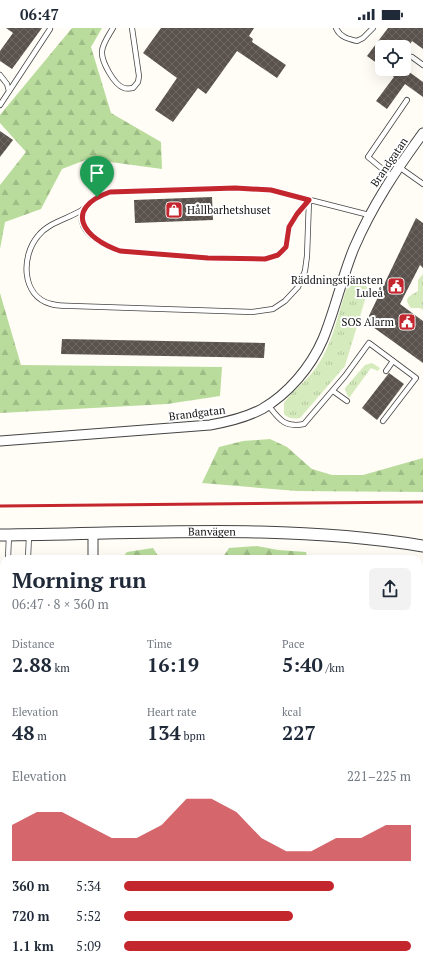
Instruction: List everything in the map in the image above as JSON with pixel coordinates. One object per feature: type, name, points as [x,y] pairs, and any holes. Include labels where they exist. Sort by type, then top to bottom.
[{"type":"street","name":"Brandgatan","points":[[0,441],[210,425],[242,417],[261,409],[268,404],[295,381],[306,369],[317,351],[326,331],[354,250],[369,215],[392,177],[423,133]]},
{"type":"street","name":"Banvägen","points":[[4,535],[272,532],[361,538],[423,546]]},
{"type":"street","points":[[93,533],[93,555]]},
{"type":"lane","points":[[113,28],[106,40],[102,52],[104,64],[118,84],[125,89],[134,88],[138,82],[139,76],[132,28]]},
{"type":"lane","points":[[336,28],[338,32],[346,38],[357,41],[363,38],[373,28]]},
{"type":"lane","points":[[0,105],[50,29]]},
{"type":"lane","points":[[412,57],[423,65]]},
{"type":"lane","points":[[0,75],[7,84],[9,91]]},
{"type":"lane","points":[[392,177],[368,157],[407,100]]},
{"type":"lane","points":[[399,167],[423,184]]},
{"type":"lane","points":[[309,200],[305,271],[298,287],[285,301],[273,309],[252,312],[51,304],[39,298],[30,288],[26,278],[30,247],[38,235],[52,224],[84,209],[97,197],[110,192],[235,188],[271,190],[369,215]]},
{"type":"lane","points":[[84,209],[82,221],[85,228],[93,237],[107,246],[120,251],[208,258],[265,259],[278,255],[286,247],[289,227],[297,214],[309,200]]},
{"type":"lane","points":[[268,404],[278,418],[286,424],[294,426],[304,424],[334,391],[369,343],[416,378],[383,421]]},
{"type":"lane","points":[[386,371],[394,361]]},
{"type":"lane","points":[[334,391],[347,401]]},
{"type":"lane","points":[[28,555],[29,534]]},
{"type":"lane","points":[[4,535],[7,555]]},
{"type":"green space","points":[[72,28],[102,28],[91,47],[111,113],[161,142],[162,169],[88,159],[62,169],[41,209],[5,222],[0,249],[0,185],[26,152],[0,123],[0,115]]},
{"type":"green space","points":[[423,274],[423,310],[420,308],[411,308],[407,299],[418,291],[418,280]]},
{"type":"green space","points":[[353,281],[361,283],[368,288],[345,366],[300,418],[289,418],[284,414],[284,403],[319,364],[329,344],[346,290],[349,283]]},
{"type":"green space","points":[[0,293],[21,365],[222,367],[220,396],[167,404],[0,413]]},
{"type":"green space","points":[[372,363],[380,368],[378,371],[371,368],[349,398],[345,388],[365,365]]},
{"type":"green space","points":[[270,439],[287,447],[312,469],[332,475],[363,475],[423,458],[423,492],[297,491],[202,483],[219,447],[243,441]]},
{"type":"green space","points":[[257,546],[278,550],[306,552],[307,555],[224,555],[229,548]]},
{"type":"green space","points":[[153,548],[157,555],[124,555],[127,552]]},
{"type":"building","points":[[6,28],[42,28],[12,69],[0,61],[0,51],[13,33]]},
{"type":"building","points":[[161,28],[254,28],[249,36],[253,39],[252,42],[286,65],[277,78],[237,51],[206,94],[198,88],[173,122],[155,110],[177,78],[143,53]]},
{"type":"building","points":[[388,28],[423,28],[423,49],[412,41],[411,42],[411,40],[379,40]]},
{"type":"building","points":[[375,45],[375,62],[367,56]]},
{"type":"building","points":[[411,73],[423,82],[423,97],[405,84],[387,109],[376,101],[394,77],[393,76],[411,76]]},
{"type":"building","points":[[0,131],[13,140],[0,157]]},
{"type":"building","name":"Hållbarhetshuset","points":[[212,197],[213,220],[135,223],[134,200]]},
{"type":"building","name":"Räddningstjänsten Luleå","points":[[416,218],[423,223],[423,268],[420,265],[400,304],[423,321],[423,363],[366,322]]},
{"type":"building","points":[[62,339],[265,343],[264,358],[61,354]]},
{"type":"building","points":[[389,373],[404,384],[377,420],[362,408]]},
{"type":"railway","points":[[0,506],[423,502]]},
{"type":"place","name":"Hållbarhetshuset","points":[[174,210]]},
{"type":"place","name":"Räddningstjänsten Luleå","points":[[396,286]]},
{"type":"place","name":"SOS Alarm","points":[[407,322]]},
{"type":"route","points":[[235,188],[271,190],[309,200],[297,214],[289,227],[286,247],[278,255],[265,259],[208,258],[120,251],[107,246],[93,237],[85,228],[82,221],[84,209],[97,197],[110,192],[235,188]]}]
